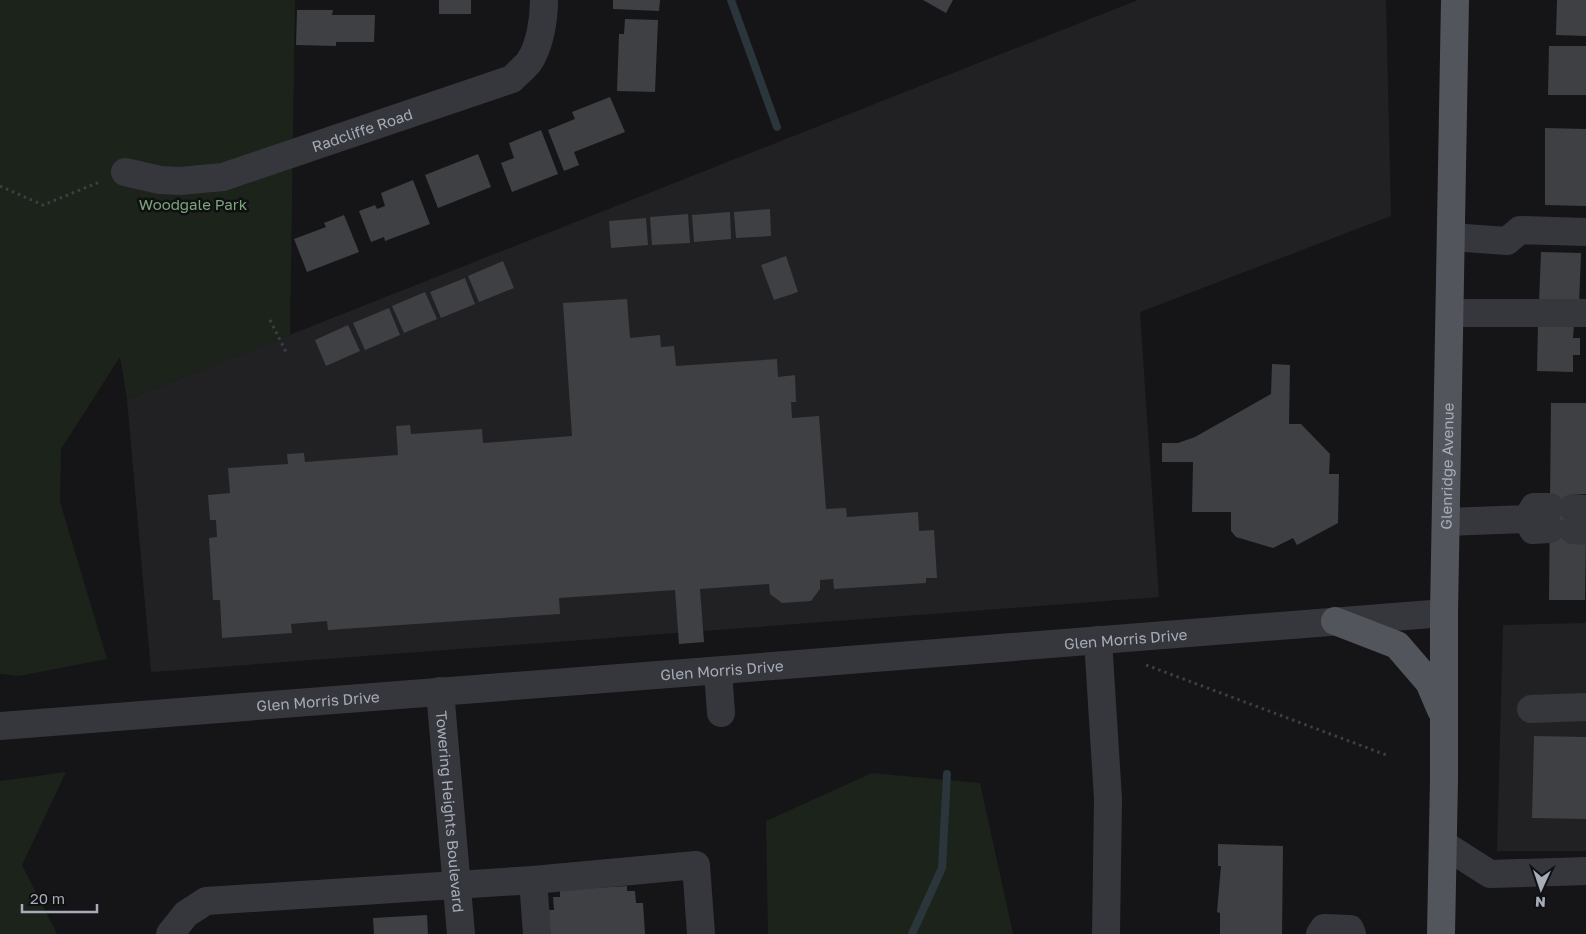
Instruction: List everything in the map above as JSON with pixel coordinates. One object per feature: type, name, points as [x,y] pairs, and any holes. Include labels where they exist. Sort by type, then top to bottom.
[{"type":"main road","name":"Glenridge Avenue","points":[[1441,934],[1444,612],[1455,0]]},
{"type":"main road","points":[[1334,621],[1397,645],[1429,682],[1444,716]]},
{"type":"street","name":"Radcliffe Road","points":[[126,172],[160,180],[180,181],[223,178],[512,79],[529,62],[537,43],[542,27],[544,0]]},
{"type":"street","points":[[1507,241],[1520,230],[1586,232]]},
{"type":"street","points":[[1451,237],[1507,241],[1520,248],[1586,250]]},
{"type":"street","points":[[1450,313],[1586,313]]},
{"type":"street","points":[[1446,522],[1564,519]]},
{"type":"street","name":"Glen Morris Drive","points":[[0,726],[718,671],[1444,612]]},
{"type":"street","points":[[1098,640],[1108,799],[1106,934]]},
{"type":"street","points":[[718,671],[721,713]]},
{"type":"street","name":"Towering Heights Boulevard","points":[[440,691],[461,934]]},
{"type":"street","points":[[1531,709],[1586,707]]},
{"type":"street","points":[[1443,844],[1490,874],[1573,872]]},
{"type":"street","points":[[170,934],[186,914],[206,901],[456,886],[696,865],[701,934]]},
{"type":"street","points":[[533,880],[537,934]]},
{"type":"street","points":[[1320,934],[1324,928],[1350,929],[1352,934]]},
{"type":"path","points":[[0,186],[43,205],[126,172]]},
{"type":"path","points":[[270,320],[287,354]]},
{"type":"path","points":[[1142,663],[1389,756]]},
{"type":"shaded area","points":[[1138,0],[1386,0],[1391,216],[1140,312],[1159,597],[151,672],[127,399]]},
{"type":"shaded area","points":[[1586,623],[1586,851],[1497,851],[1503,625]]},
{"type":"green space","name":"Woodgale Park","points":[[0,0],[295,0],[290,335],[127,399],[120,357],[61,449],[60,502],[107,659],[19,676],[0,674]]},
{"type":"green space","points":[[66,772],[22,865],[57,934],[0,934],[0,781]]},
{"type":"green space","points":[[872,773],[980,783],[1013,934],[768,934],[766,821]]},
{"type":"building","points":[[439,0],[471,0],[471,14],[439,14]]},
{"type":"building","points":[[613,0],[660,0],[659,11],[613,9]]},
{"type":"building","points":[[923,0],[953,0],[946,13]]},
{"type":"building","points":[[1557,0],[1586,0],[1586,36],[1556,35]]},
{"type":"building","points":[[297,10],[333,10],[332,15],[375,15],[374,42],[336,42],[336,46],[296,45]]},
{"type":"building","points":[[625,19],[658,20],[655,92],[617,91],[619,34],[624,34]]},
{"type":"building","points":[[1549,46],[1586,46],[1586,95],[1548,95]]},
{"type":"building","points":[[610,97],[625,132],[574,152],[579,165],[564,171],[548,130],[575,119],[572,112]]},
{"type":"building","points":[[1545,128],[1586,129],[1586,206],[1545,205]]},
{"type":"building","points":[[541,130],[558,174],[512,192],[501,163],[514,158],[509,143]]},
{"type":"building","points":[[478,154],[491,187],[438,208],[425,175]]},
{"type":"building","points":[[413,180],[430,224],[385,241],[384,237],[371,242],[359,211],[375,205],[377,209],[385,206],[381,193]]},
{"type":"building","points":[[770,209],[771,236],[736,238],[734,212]]},
{"type":"building","points":[[730,212],[731,239],[694,242],[692,215]]},
{"type":"building","points":[[688,214],[690,243],[652,245],[650,217]]},
{"type":"building","points":[[344,215],[359,252],[307,272],[294,239],[326,227],[324,223]]},
{"type":"building","points":[[646,218],[648,245],[611,248],[609,221]]},
{"type":"building","points":[[1541,252],[1581,253],[1579,305],[1539,303]]},
{"type":"building","points":[[786,256],[798,292],[774,300],[761,265]]},
{"type":"building","points":[[503,261],[514,288],[479,302],[468,276]]},
{"type":"building","points":[[465,278],[475,304],[441,318],[430,292]]},
{"type":"building","points":[[425,292],[437,319],[404,333],[392,306]]},
{"type":"building","points":[[627,299],[630,338],[660,335],[661,347],[674,346],[676,366],[777,359],[778,377],[795,375],[796,402],[791,402],[792,418],[819,416],[826,509],[846,508],[847,517],[918,512],[919,531],[934,530],[937,578],[926,578],[926,583],[834,589],[833,579],[820,580],[820,589],[811,601],[782,603],[770,594],[769,584],[700,589],[704,642],[679,644],[675,590],[559,598],[560,614],[328,630],[327,621],[291,624],[292,633],[222,638],[220,600],[213,600],[209,538],[217,537],[216,520],[210,520],[208,495],[230,493],[228,468],[288,464],[287,454],[304,453],[305,462],[398,455],[396,426],[410,425],[411,434],[482,429],[483,443],[572,436],[563,303]]},
{"type":"building","points":[[389,308],[400,335],[365,350],[353,323]]},
{"type":"building","points":[[1538,324],[1574,324],[1573,338],[1580,338],[1580,355],[1573,355],[1573,372],[1537,371]]},
{"type":"building","points":[[348,325],[360,351],[326,366],[315,340]]},
{"type":"building","points":[[1272,364],[1290,365],[1289,424],[1301,424],[1330,454],[1329,474],[1339,474],[1338,523],[1297,545],[1293,538],[1273,548],[1236,537],[1231,531],[1231,512],[1192,512],[1193,462],[1162,462],[1162,443],[1178,443],[1195,437],[1271,394]]},
{"type":"building","points":[[1551,403],[1586,403],[1586,494],[1573,494],[1573,538],[1586,538],[1585,600],[1549,600]]},
{"type":"building","points":[[1534,736],[1586,737],[1586,819],[1532,818]]},
{"type":"building","points":[[1218,844],[1283,846],[1282,934],[1220,934],[1220,913],[1217,912],[1221,866],[1218,866]]},
{"type":"building","points":[[627,886],[627,891],[635,891],[636,903],[643,903],[645,934],[550,934],[549,910],[554,910],[553,897],[560,897],[560,890]]},
{"type":"building","points":[[427,915],[428,934],[374,934],[373,918]]},
{"type":"waterway","points":[[731,0],[777,127]]},
{"type":"waterway","points":[[912,934],[942,868],[947,774]]}]
